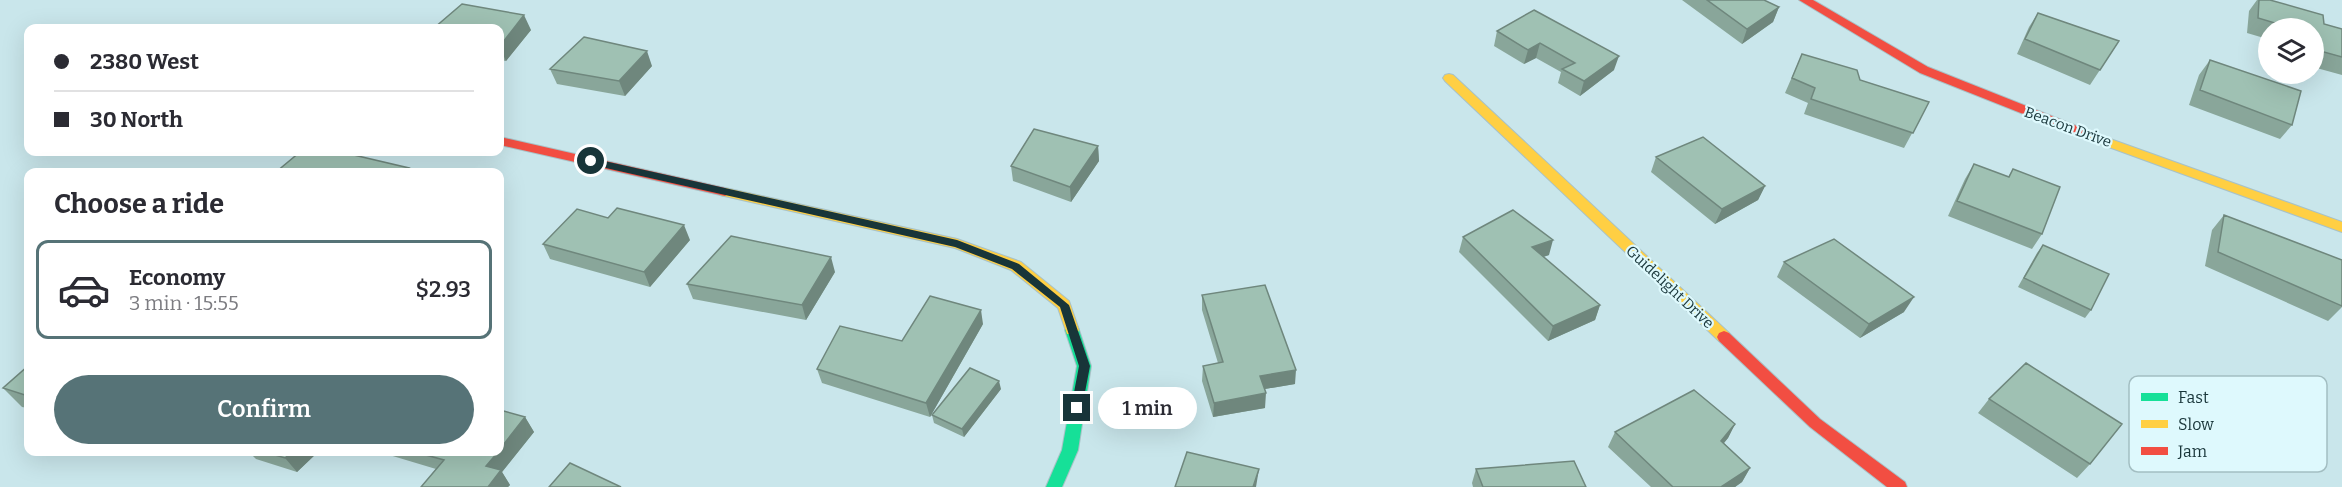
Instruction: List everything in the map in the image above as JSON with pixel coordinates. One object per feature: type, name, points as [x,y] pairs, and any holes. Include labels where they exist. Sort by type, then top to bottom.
[{"type":"street","name":"Beacon Drive","points":[[1805,0],[1924,70],[2039,117],[2342,227]]},
{"type":"street","name":"Guidelight Drive","points":[[1449,78],[1815,423],[1896,486]]},
{"type":"street","points":[[504,142],[957,244],[1016,266],[1064,305],[1084,366],[1070,450],[1054,487]]},
{"type":"building","points":[[1707,0],[1764,0],[1779,7],[1747,29]]},
{"type":"building","points":[[2259,0],[2270,0],[2323,15],[2323,18],[2258,18]]},
{"type":"building","points":[[462,4],[524,15],[504,41],[504,24],[439,24]]},
{"type":"building","points":[[1534,10],[1619,56],[1584,81],[1562,69],[1575,63],[1540,43],[1528,50],[1497,31]]},
{"type":"building","points":[[2038,13],[2119,41],[2100,70],[2025,39]]},
{"type":"building","points":[[2324,24],[2342,29],[2342,57],[2324,52]]},
{"type":"building","points":[[584,37],[647,51],[619,81],[550,69]]},
{"type":"building","points":[[1802,54],[1857,70],[1860,80],[1929,102],[1913,133],[1811,99],[1815,88],[1792,78]]},
{"type":"building","points":[[2210,60],[2258,76],[2258,84],[2280,84],[2301,91],[2292,125],[2200,90]]},
{"type":"building","points":[[1034,129],[1098,146],[1070,187],[1011,166]]},
{"type":"building","points":[[1703,137],[1765,186],[1722,209],[1656,157]]},
{"type":"building","points":[[295,156],[358,156],[409,168],[281,168]]},
{"type":"building","points":[[1974,164],[2009,177],[2013,169],[2060,187],[2042,234],[1957,201]]},
{"type":"building","points":[[617,208],[684,225],[644,272],[543,244],[577,209],[608,218]]},
{"type":"building","points":[[1513,210],[1553,240],[1532,247],[1600,305],[1553,326],[1463,237]]},
{"type":"building","points":[[2224,215],[2342,260],[2342,306],[2218,252]]},
{"type":"building","points":[[731,236],[831,257],[802,305],[687,284]]},
{"type":"building","points":[[1834,239],[1914,297],[1869,324],[1784,262]]},
{"type":"building","points":[[2043,245],[2109,274],[2091,310],[2024,278]]},
{"type":"building","points":[[1265,285],[1296,370],[1260,376],[1266,393],[1214,403],[1203,366],[1223,362],[1202,295]]},
{"type":"building","points":[[930,296],[981,310],[926,403],[817,369],[840,326],[902,341]]},
{"type":"building","points":[[2026,363],[2122,424],[2090,464],[1989,399]]},
{"type":"building","points":[[970,368],[999,381],[962,429],[932,415]]},
{"type":"building","points":[[24,370],[24,395],[3,388]]},
{"type":"building","points":[[1694,390],[1735,424],[1721,441],[1750,468],[1721,487],[1673,487],[1615,432]]},
{"type":"building","points":[[504,411],[525,417],[504,444]]},
{"type":"building","points":[[1187,452],[1259,469],[1253,487],[1175,487]]},
{"type":"building","points":[[430,456],[495,456],[486,466],[501,470],[488,487],[421,487],[444,460]]},
{"type":"building","points":[[1574,461],[1586,487],[1483,487],[1476,469]]},
{"type":"building","points":[[570,463],[621,487],[549,487]]},
{"type":"traffic: fast","points":[[1054,487],[1070,450],[1084,366],[1072,330]]},
{"type":"traffic: slow","points":[[1449,78],[1724,337]]},
{"type":"traffic: slow","points":[[2088,135],[2342,227]]},
{"type":"traffic: slow","points":[[725,192],[957,244],[1016,266],[1064,305],[1072,330]]},
{"type":"traffic: jam","points":[[1805,0],[1924,70],[2088,135]]},
{"type":"traffic: jam","points":[[504,142],[725,192]]},
{"type":"traffic: jam","points":[[1724,337],[1815,423],[1899,487]]},
{"type":"route","points":[[591,161],[957,244],[1016,266],[1064,305],[1084,366],[1077,408]]}]
